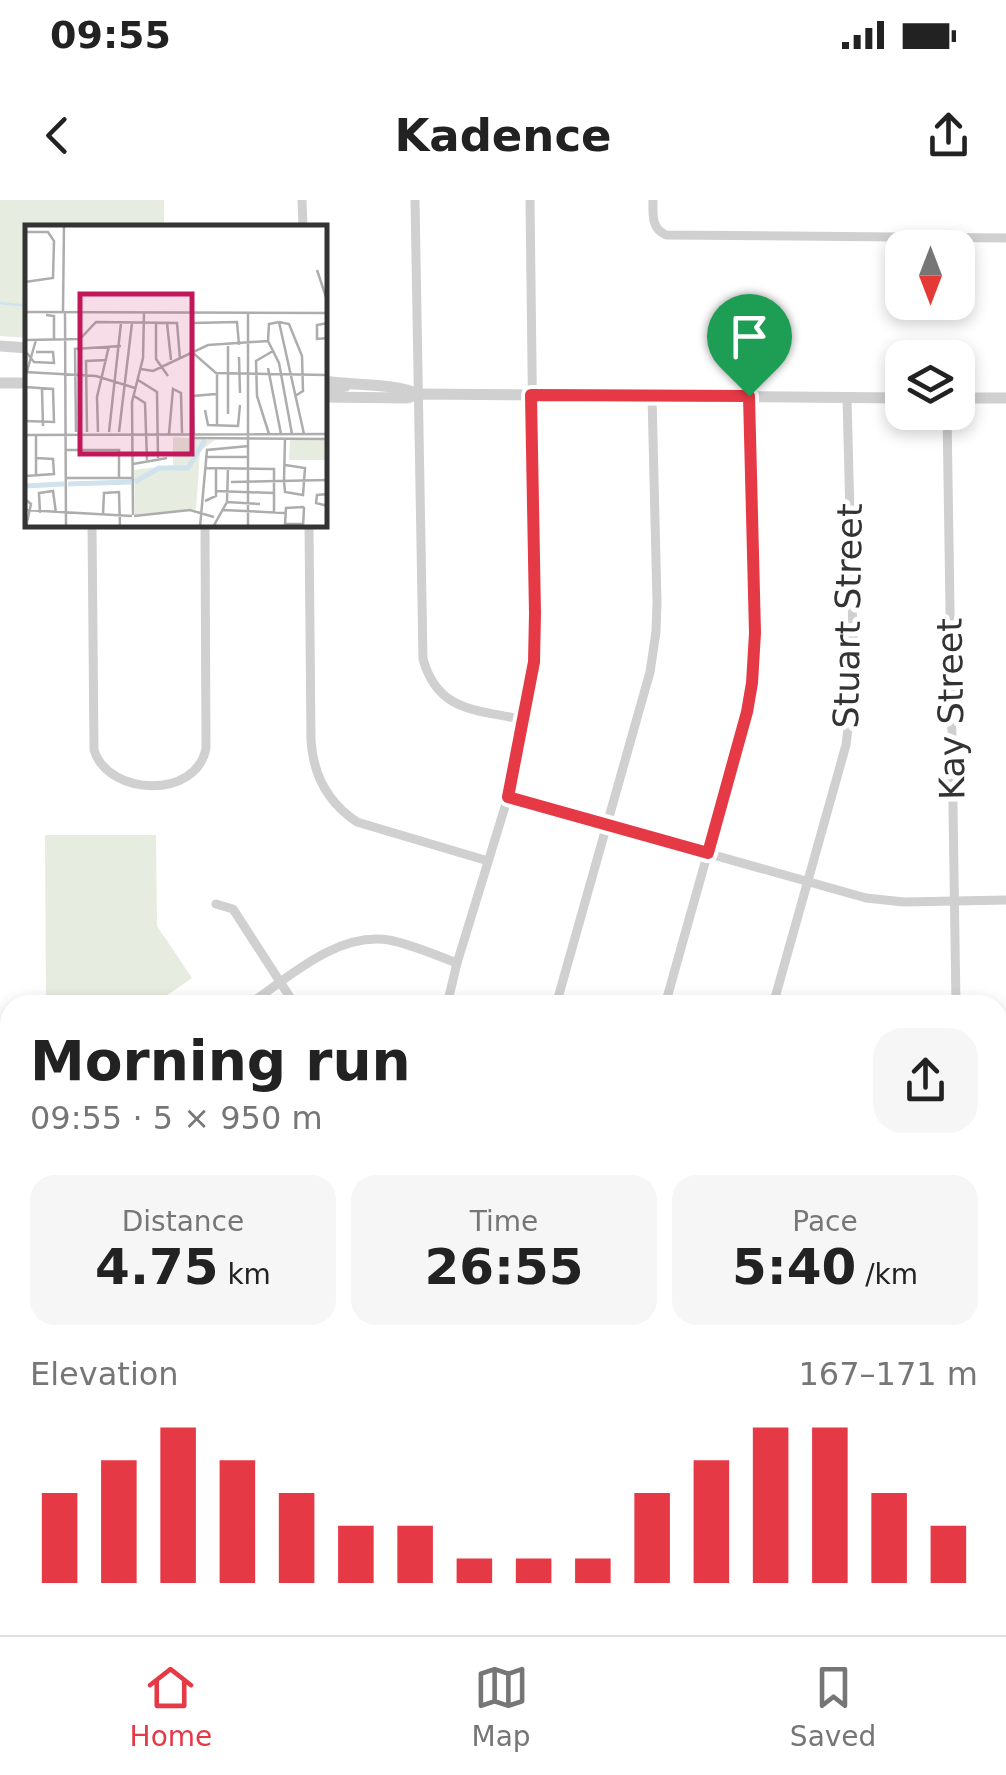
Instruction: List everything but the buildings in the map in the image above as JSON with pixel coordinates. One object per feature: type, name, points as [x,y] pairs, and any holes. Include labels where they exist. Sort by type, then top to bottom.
[{"type":"street","points":[[302,200],[303,225]]},
{"type":"street","points":[[414,200],[422,646],[428,676],[443,697],[455,704],[524,720]]},
{"type":"street","points":[[449,995],[508,797],[534,662],[530,200]]},
{"type":"street","points":[[653,200],[654,226],[666,235],[1006,238]]},
{"type":"street","points":[[0,346],[25,348]]},
{"type":"street","points":[[328,382],[404,388],[418,394]]},
{"type":"street","points":[[0,383],[25,384]]},
{"type":"street","points":[[328,393],[353,386]]},
{"type":"street","points":[[328,394],[408,398],[418,394],[885,398]]},
{"type":"street","points":[[559,995],[650,672],[657,602],[652,396]]},
{"type":"street","points":[[668,995],[752,683],[755,633],[749,396]]},
{"type":"street","name":"Stuart Street","points":[[776,995],[846,745],[851,711],[854,676],[847,397]]},
{"type":"street","points":[[975,398],[1006,398]]},
{"type":"street","name":"Kay Street","points":[[947,430],[956,995]]},
{"type":"street","points":[[92,528],[94,750],[106,771],[128,783],[150,784],[200,776],[204,761],[205,528]]},
{"type":"street","points":[[308,528],[311,740],[318,777],[341,812],[357,822],[488,861]]},
{"type":"street","points":[[97,780],[106,771]]},
{"type":"street","points":[[508,797],[866,898],[904,902],[1006,900]]},
{"type":"street","points":[[216,904],[233,909],[289,995]]},
{"type":"street","points":[[262,995],[325,953],[368,940],[389,940],[457,963]]},
{"type":"shaded area","points":[[0,200],[164,200],[164,225],[25,225],[25,338],[0,336]]},
{"type":"shaded area","points":[[45,835],[156,835],[157,926],[192,978],[167,995],[46,995]]},
{"type":"waterway","points":[[0,303],[25,306]]},
{"type":"route","points":[[531,395],[749,396],[755,653],[747,712],[708,853],[508,797],[534,662],[531,395]]}]
